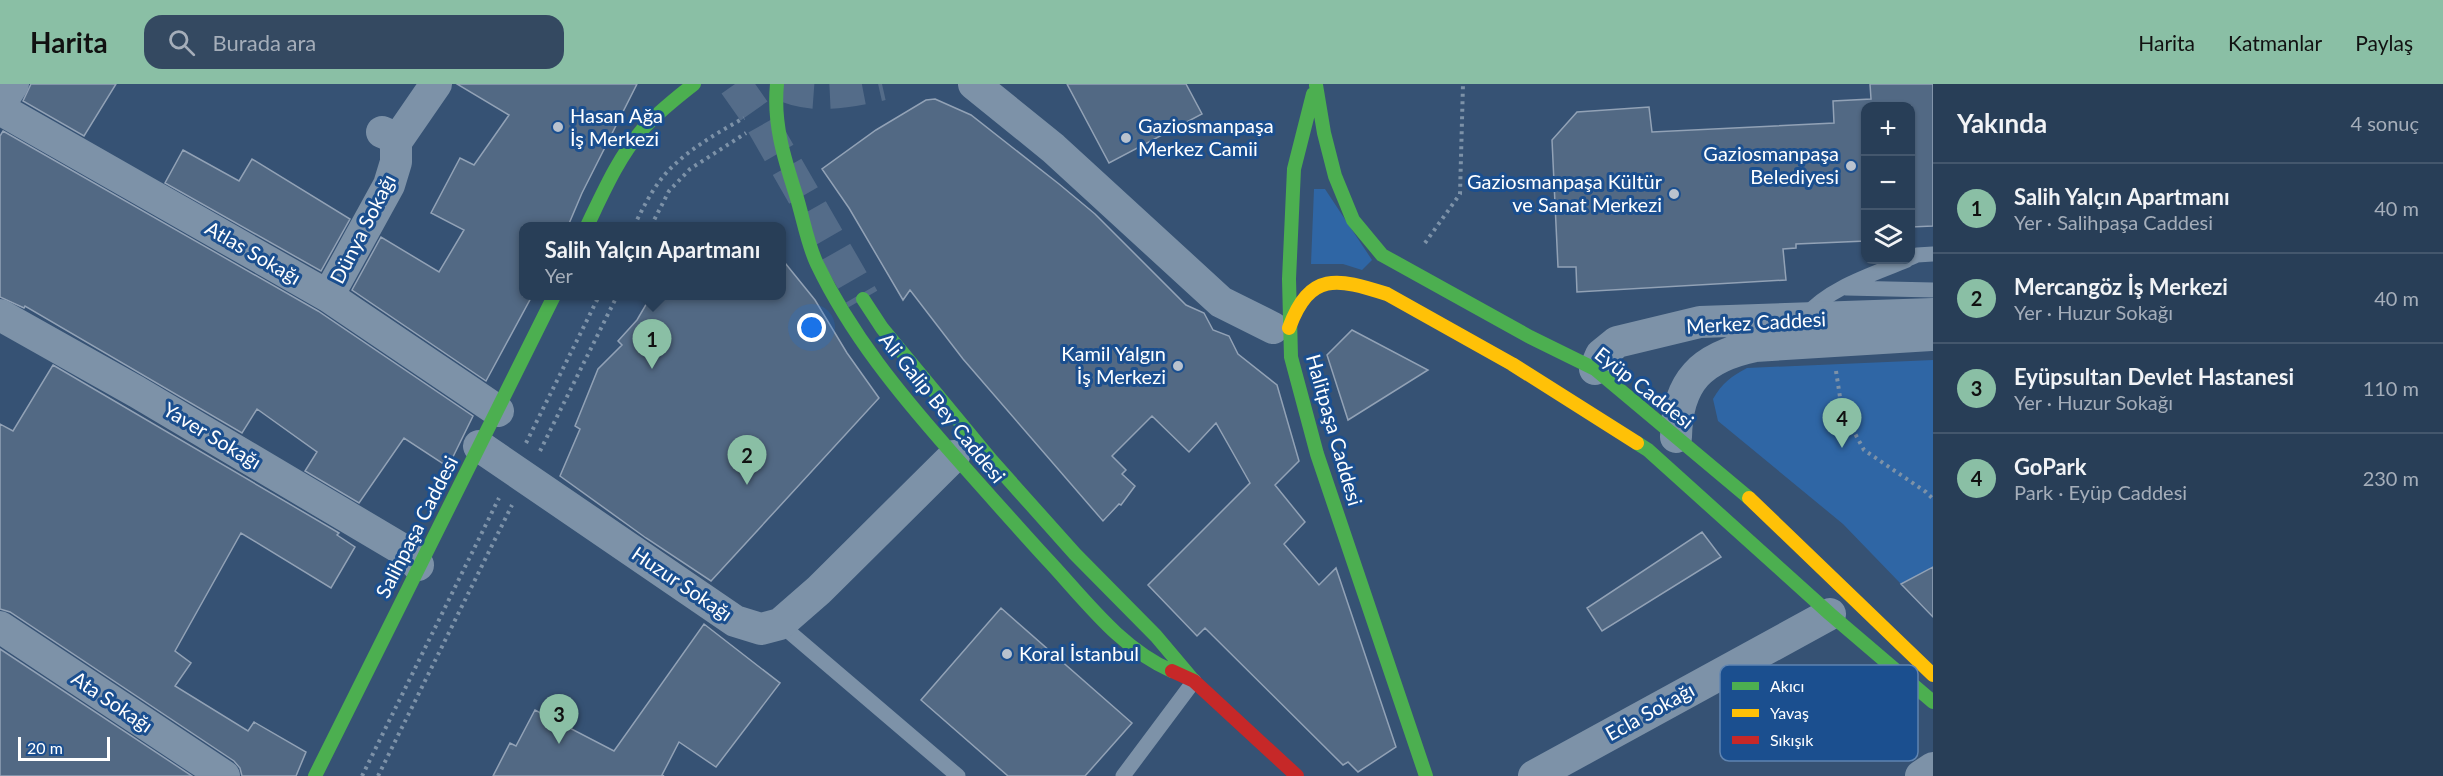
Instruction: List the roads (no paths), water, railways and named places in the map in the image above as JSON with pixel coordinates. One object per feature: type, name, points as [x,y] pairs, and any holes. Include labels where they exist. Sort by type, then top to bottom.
[{"type":"main road","points":[[589,222],[618,167],[642,131],[672,101],[694,84]]},
{"type":"main road","name":"Ali Galip Bey Caddesi","points":[[777,84],[775,105],[780,144],[816,261],[833,295],[863,343],[896,389],[954,456],[1124,641],[1154,663],[1194,681]]},
{"type":"main road","name":"Halitpaşa Caddesi","points":[[1316,84],[1294,169],[1289,279],[1281,328],[1317,454],[1426,776]]},
{"type":"main road","name":"Eyüp Caddesi","points":[[1316,84],[1324,133],[1335,176],[1353,220],[1382,255],[1530,337],[1597,387],[1676,437],[1760,507],[1840,603],[1898,665]]},
{"type":"main road","name":"Eyüp Caddesi","points":[[1281,328],[1310,291],[1327,282],[1365,286],[1388,294],[1512,364],[1648,450],[1933,675]]},
{"type":"main road","points":[[863,299],[882,328],[992,460],[1075,554],[1156,636],[1194,681],[1297,776]]},
{"type":"main road","name":"Salihpaşa Caddesi","points":[[315,776],[552,300]]},
{"type":"main road","points":[[1597,387],[1602,421]]},
{"type":"main road","name":"Eyüp Caddesi","points":[[1918,686],[1933,702]]},
{"type":"street","points":[[0,104],[13,84]]},
{"type":"street","name":"Dünya Sokağı","points":[[327,296],[389,185],[396,162],[389,137],[436,84]]},
{"type":"street","points":[[974,84],[1053,148],[1221,302],[1281,328]]},
{"type":"street","name":"Atlas Sokağı","points":[[0,109],[327,296],[498,411]]},
{"type":"street","name":"Merkez Caddesi","points":[[1597,387],[1601,355],[1617,342],[1652,332],[1700,322],[1933,314]]},
{"type":"street","name":"Yaver Sokağı","points":[[0,315],[137,392],[405,551],[418,566]]},
{"type":"street","name":"Merkez Caddesi","points":[[1676,437],[1676,418],[1689,383],[1709,362],[1729,351],[1755,346],[1933,335]]},
{"type":"street","name":"Huzur Sokağı","points":[[479,446],[735,621],[761,629],[780,624]]},
{"type":"street","points":[[780,624],[819,590],[954,456]]},
{"type":"street","name":"Ecla Sokağı","points":[[1730,665],[1840,603]]},
{"type":"street","name":"Ata Sokağı","points":[[0,627],[224,776]]},
{"type":"street","name":"Ecla Sokağı","points":[[1534,776],[1720,671]]},
{"type":"street","points":[[1921,776],[1933,768]]},
{"type":"lane","points":[[1915,256],[1933,254]]},
{"type":"lane","points":[[1802,319],[1813,306],[1843,288],[1898,264]]},
{"type":"lane","points":[[1843,288],[1933,290]]},
{"type":"lane","points":[[780,624],[958,776]]},
{"type":"lane","points":[[1123,776],[1194,681]]},
{"type":"tunnel","points":[[735,84],[759,118],[863,299]]},
{"type":"tunnel","points":[[782,84],[794,89],[819,92],[845,91],[882,84]]},
{"type":"place","name":"Hasan Ağa İş Merkezi","points":[[558,127]]},
{"type":"place","name":"Gaziosmanpaşa Merkez Camii","points":[[1126,138]]},
{"type":"place","name":"Gaziosmanpaşa Belediyesi","points":[[1851,166]]},
{"type":"place","name":"Gaziosmanpaşa Kültür ve Sanat Merkezi","points":[[1674,194]]},
{"type":"place","name":"Kamil Yalgın İş Merkezi","points":[[1178,366]]},
{"type":"place","name":"Salih Yalçın Apartmanı","points":[[652,369]]},
{"type":"place","name":"GoPark","points":[[1842,448]]},
{"type":"place","name":"Mercangöz İş Merkezi","points":[[747,485]]},
{"type":"place","name":"Koral İstanbul","points":[[1007,654]]},
{"type":"place","name":"Eyüpsultan Devlet Hastanesi","points":[[559,744]]}]
